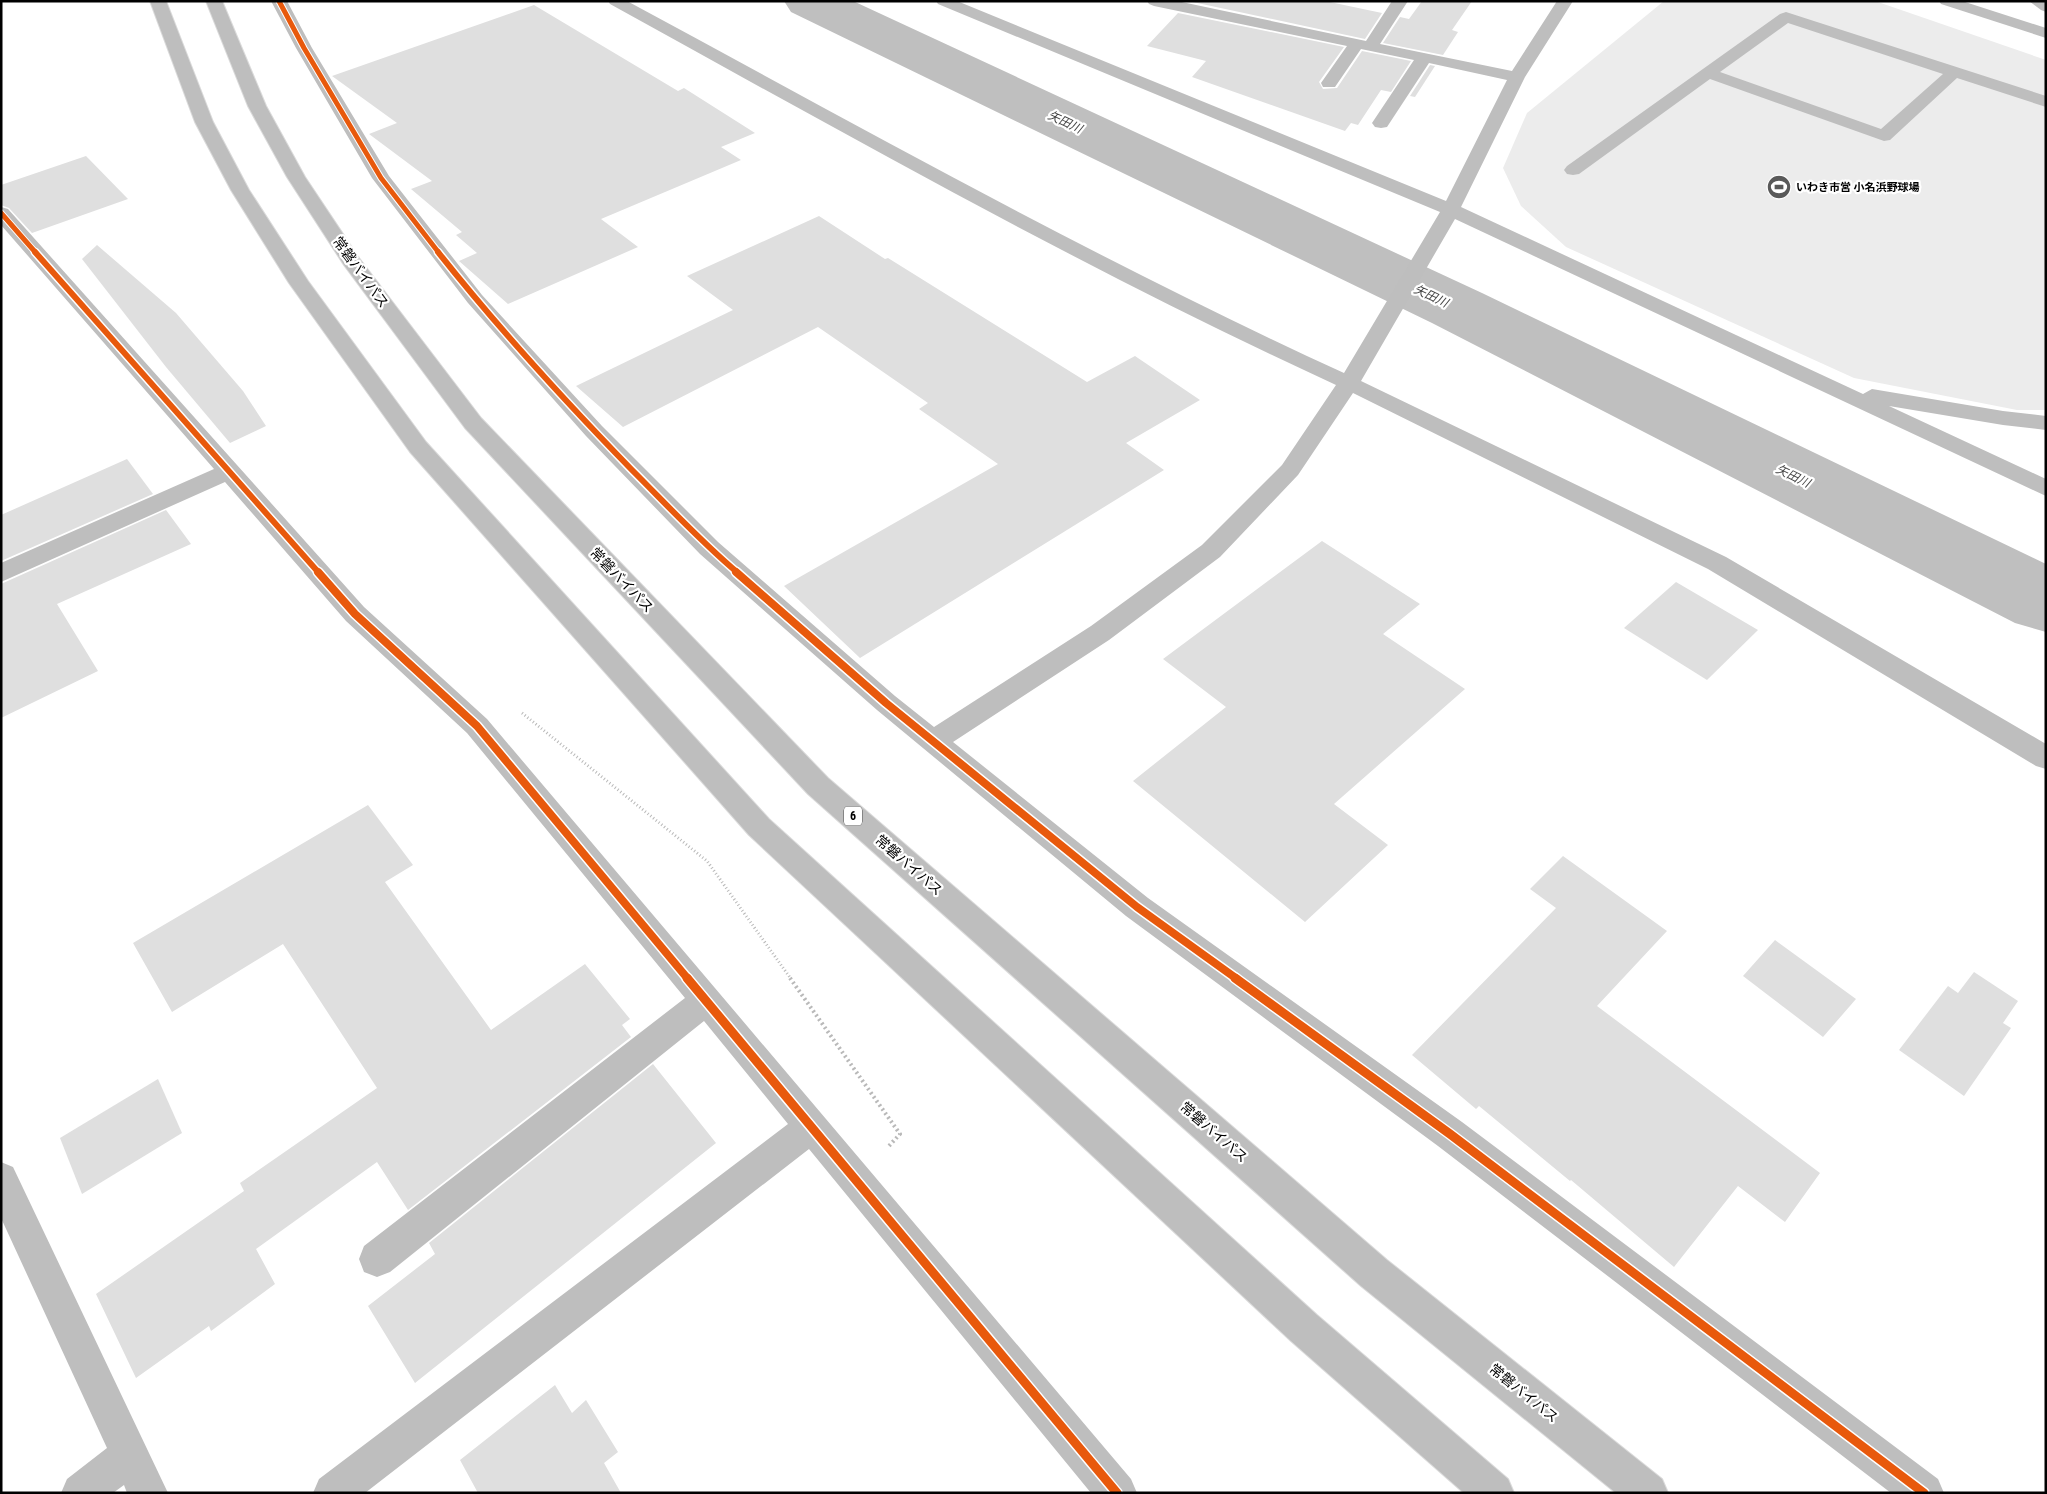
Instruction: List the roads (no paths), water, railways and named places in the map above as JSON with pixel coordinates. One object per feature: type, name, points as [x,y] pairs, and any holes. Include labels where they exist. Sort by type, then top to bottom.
[{"type":"main road","points":[[158,1],[204,122],[240,190],[299,283],[418,447],[759,827],[1304,1328],[1494,1493]]},
{"type":"main road","name":"常磐バイパス","points":[[214,1],[257,106],[296,178],[351,261],[473,423],[812,779],[1374,1273],[1648,1493]]},
{"type":"main road","points":[[279,1],[304,48],[381,178],[475,299],[594,431],[710,548],[886,703],[1137,907],[1450,1134],[1924,1493]]},
{"type":"main road","points":[[615,1],[967,192],[1253,339],[1349,383],[1717,563],[2046,758]]},
{"type":"main road","points":[[943,1],[1446,217],[1836,390],[2046,488]]},
{"type":"main road","points":[[1154,1],[1518,77]]},
{"type":"main road","points":[[1329,82],[1364,45],[1400,1]]},
{"type":"main road","points":[[933,741],[1100,633],[1211,551],[1290,470],[1349,383],[1360,361],[1446,217],[1518,77],[1565,1]]},
{"type":"main road","points":[[1946,1],[2046,33]]},
{"type":"main road","points":[[2036,1],[2046,7]]},
{"type":"main road","points":[[1574,170],[1786,17],[2046,102]]},
{"type":"main road","points":[[1381,123],[1424,58]]},
{"type":"main road","points":[[1708,73],[1884,136],[1954,72]]},
{"type":"main road","points":[[1,214],[356,614],[477,726],[810,1128],[1117,1493]]},
{"type":"main road","points":[[1836,390],[2003,418],[2046,423]]},
{"type":"main road","points":[[1,573],[230,471]]},
{"type":"main road","points":[[377,1259],[705,1001]]},
{"type":"main road","points":[[333,1493],[810,1128]]},
{"type":"main road","points":[[1,1179],[148,1493]]},
{"type":"main road","points":[[80,1493],[130,1455]]},
{"type":"waterway","name":"矢田川","points":[[810,1],[1457,308],[2046,601]]},
{"type":"place","name":"いわき市営 小名浜野球場","points":[[1779,187]]}]
